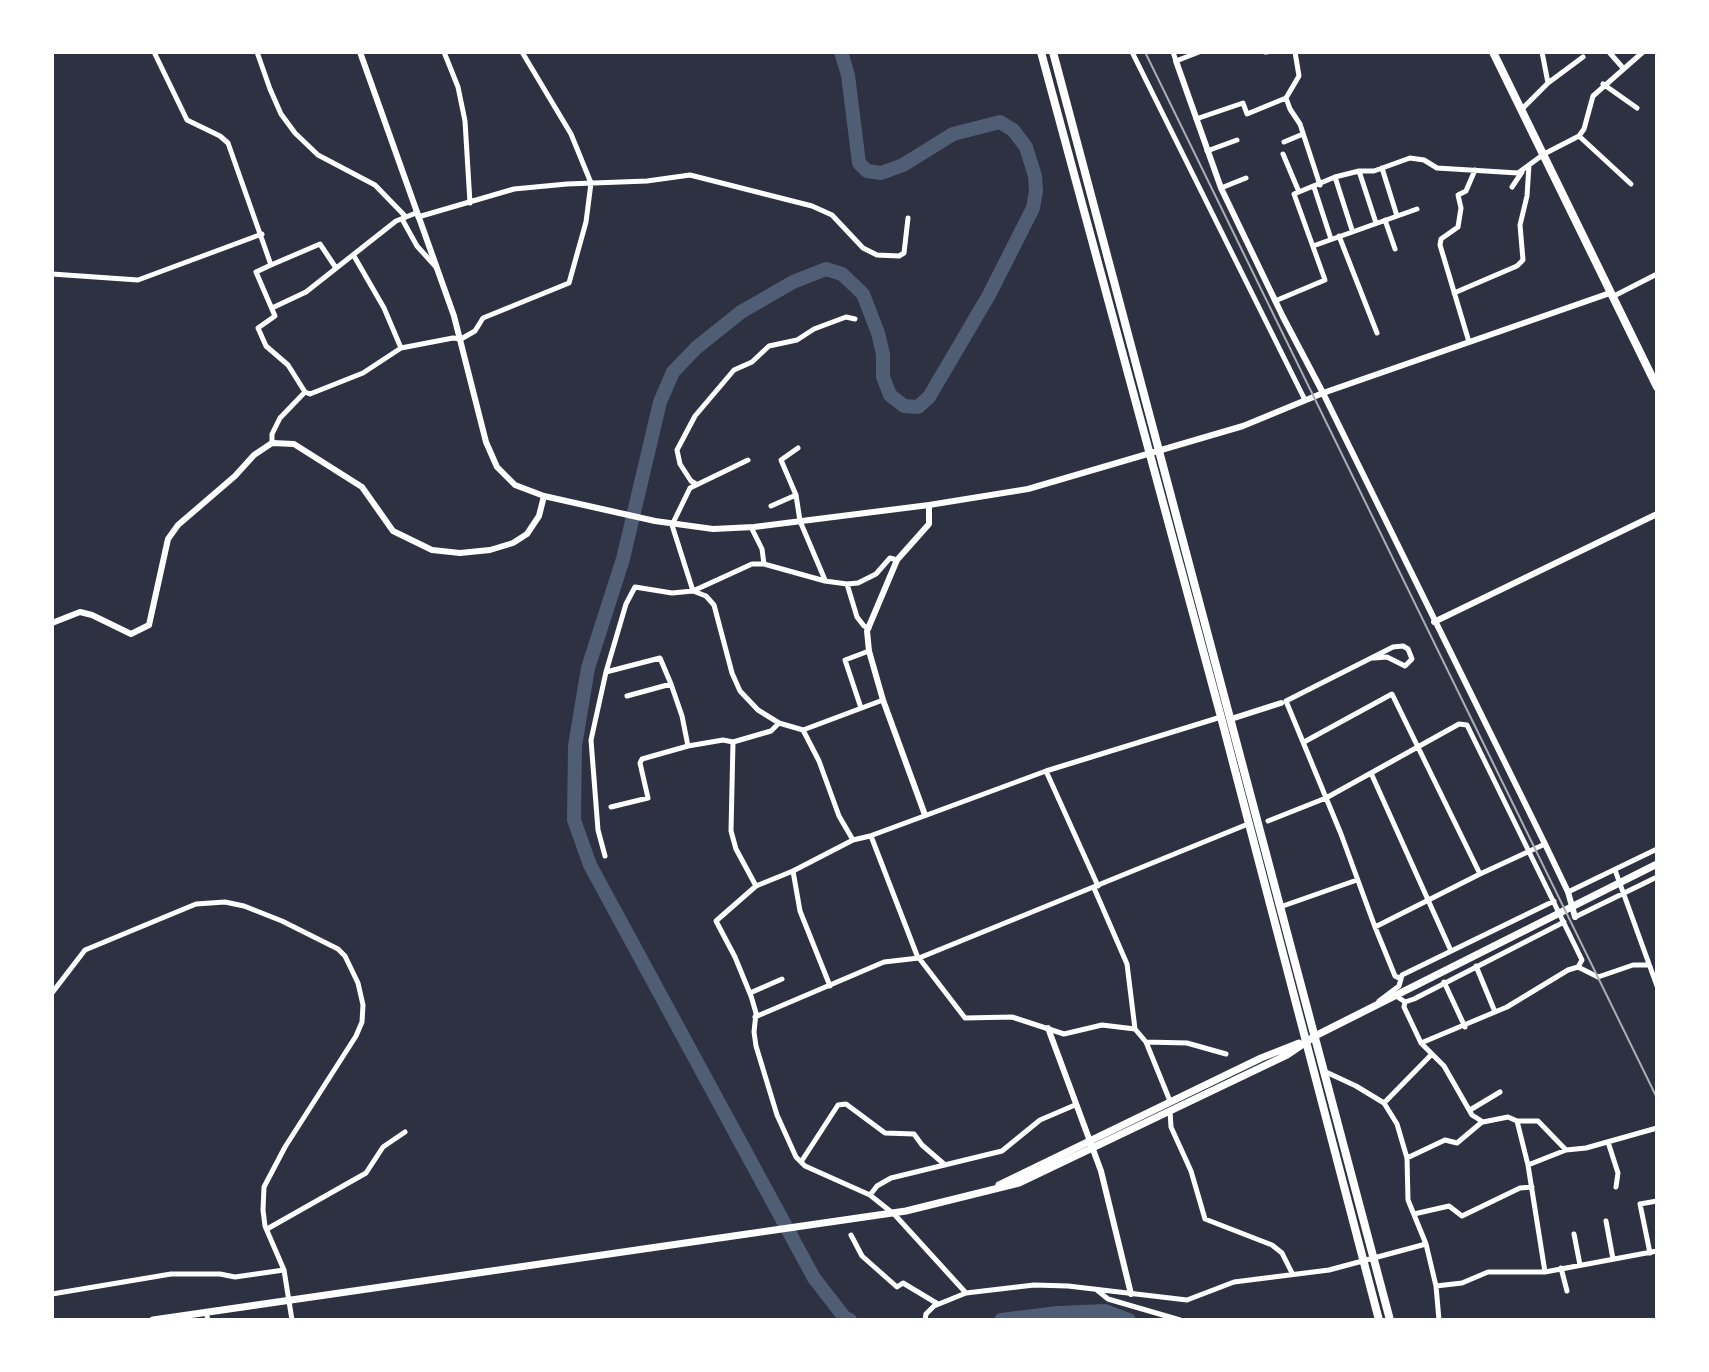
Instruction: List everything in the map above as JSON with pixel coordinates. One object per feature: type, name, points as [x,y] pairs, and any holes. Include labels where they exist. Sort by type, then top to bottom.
[{"type":"highway","points":[[1041,52],[1221,717],[1379,1320]]},
{"type":"highway","points":[[1053,52],[1390,1320]]},
{"type":"highway","points":[[1493,52],[1657,387]]},
{"type":"main road","points":[[153,1320],[207,1316],[289,1301],[906,1211],[1019,1183],[1170,1105],[1287,1055],[1315,1036],[1657,864]]},
{"type":"street","points":[[154,52],[187,120],[228,143],[271,265]]},
{"type":"street","points":[[257,52],[281,114],[305,145],[375,185],[404,218],[417,246],[436,268]]},
{"type":"street","points":[[360,52],[461,339],[486,442],[497,467],[515,485],[544,496],[672,525],[713,529],[751,527],[1028,489],[1243,426],[1323,393],[1611,296],[1657,274]]},
{"type":"street","points":[[444,52],[458,87],[465,121],[470,203]]},
{"type":"street","points":[[336,268],[320,244],[256,272],[275,316],[258,328],[266,346],[288,365],[305,392],[310,394],[363,373],[401,348],[461,339],[475,331],[483,318],[569,283],[586,222],[591,183],[571,134],[522,52]]},
{"type":"street","points":[[1132,52],[1305,400]]},
{"type":"street","points":[[1173,52],[1221,188],[1545,844],[1568,892],[1575,917],[1657,877]]},
{"type":"street","points":[[1176,61],[1199,52]]},
{"type":"street","points":[[1196,119],[1243,103],[1247,114],[1286,98],[1299,76],[1295,52]]},
{"type":"street","points":[[1542,52],[1548,83]]},
{"type":"street","points":[[1609,52],[1623,68]]},
{"type":"street","points":[[1275,301],[1325,280],[1294,194],[1335,177],[1382,168],[1410,158],[1424,160],[1437,168],[1518,173],[1544,154],[1579,136],[1584,129],[1593,96],[1603,84],[1643,52]]},
{"type":"street","points":[[1521,109],[1548,83],[1583,57]]},
{"type":"street","points":[[1603,84],[1637,108]]},
{"type":"street","points":[[1286,98],[1298,118],[1331,239]]},
{"type":"street","points":[[1284,142],[1303,134]]},
{"type":"street","points":[[1579,136],[1631,184]]},
{"type":"street","points":[[1207,151],[1237,140]]},
{"type":"street","points":[[1283,154],[1299,192]]},
{"type":"street","points":[[1512,187],[1527,167]]},
{"type":"street","points":[[1454,293],[1517,266],[1523,260],[1520,225],[1527,196],[1527,167]]},
{"type":"street","points":[[1382,168],[1397,216]]},
{"type":"street","points":[[1469,342],[1440,245],[1441,239],[1458,227],[1461,208],[1458,195],[1466,191],[1475,170]]},
{"type":"street","points":[[1359,171],[1376,223]]},
{"type":"street","points":[[272,308],[306,292],[404,218],[514,189],[647,181],[690,175],[812,206],[832,215],[863,248],[877,255],[899,256],[904,253],[908,218]]},
{"type":"street","points":[[1335,177],[1352,230]]},
{"type":"street","points":[[1221,188],[1246,178]]},
{"type":"street","points":[[1313,246],[1417,209]]},
{"type":"street","points":[[1385,220],[1395,249]]},
{"type":"street","points":[[52,274],[138,280],[262,234]]},
{"type":"street","points":[[1339,236],[1377,333]]},
{"type":"street","points":[[354,256],[384,308],[401,348]]},
{"type":"street","points":[[697,484],[691,481],[680,464],[677,450],[695,416],[734,370],[752,362],[769,346],[797,340],[814,329],[846,317],[855,319]]},
{"type":"street","points":[[272,443],[272,434],[280,418],[305,392]]},
{"type":"street","points":[[52,623],[80,612],[131,634],[149,625],[168,539],[178,525],[235,476],[254,455],[272,443],[294,444],[362,487],[393,531],[432,550],[460,553],[490,550],[513,543],[527,534],[539,516],[544,496]]},
{"type":"street","points":[[798,448],[781,460],[796,495],[800,521],[825,581]]},
{"type":"street","points":[[693,591],[672,525],[690,488],[748,460]]},
{"type":"street","points":[[771,506],[796,495]]},
{"type":"street","points":[[925,815],[883,700],[869,651],[869,628],[897,560],[929,524],[929,505]]},
{"type":"street","points":[[1434,622],[1657,514]]},
{"type":"street","points":[[751,527],[762,549],[764,564]]},
{"type":"street","points":[[605,856],[598,830],[591,740],[606,672],[626,604],[635,587],[672,593],[693,591],[752,564],[764,564],[825,581],[858,583],[876,574],[890,558],[897,560]]},
{"type":"street","points":[[847,584],[857,617],[869,628]]},
{"type":"street","points":[[693,591],[706,596],[714,605],[732,673],[740,691],[758,710],[779,723],[803,730],[883,700]]},
{"type":"street","points":[[966,1293],[905,1224],[870,1195],[801,1162],[784,1133],[774,1106],[756,1046],[756,1013],[750,993],[716,921],[756,886],[853,840],[1046,771],[1221,717],[1231,719],[1284,702],[1398,645],[1408,649],[1412,659],[1405,666],[1387,657],[1374,658]]},
{"type":"street","points":[[861,708],[845,660],[869,651]]},
{"type":"street","points":[[606,672],[660,658],[671,684],[688,746]]},
{"type":"street","points":[[627,696],[671,684]]},
{"type":"street","points":[[1304,742],[1392,694],[1480,874]]},
{"type":"street","points":[[1284,702],[1304,742],[1395,976],[1401,979]]},
{"type":"street","points":[[611,807],[646,800],[642,759],[688,746],[723,740],[733,742],[771,731],[779,723]]},
{"type":"street","points":[[1268,821],[1326,798],[1459,724],[1467,725],[1582,960],[1578,967]]},
{"type":"street","points":[[803,730],[815,750],[839,816],[853,840]]},
{"type":"street","points":[[733,742],[731,831],[736,849],[756,886]]},
{"type":"street","points":[[1046,771],[1127,964],[1135,1029],[1146,1042],[1170,1105],[1171,1127],[1191,1171],[1205,1219],[1272,1245],[1282,1253],[1292,1273]]},
{"type":"street","points":[[1371,773],[1451,951]]},
{"type":"street","points":[[754,1018],[884,962],[919,958],[1248,824]]},
{"type":"street","points":[[870,836],[919,958],[965,1018],[1012,1017],[1064,1034],[1102,1025],[1135,1029]]},
{"type":"street","points":[[1375,927],[1545,844]]},
{"type":"street","points":[[1568,892],[1657,849]]},
{"type":"street","points":[[1615,870],[1657,986]]},
{"type":"street","points":[[793,871],[800,911],[830,986]]},
{"type":"street","points":[[1280,907],[1357,880]]},
{"type":"street","points":[[1376,1005],[1399,986],[1402,975],[1554,901]]},
{"type":"street","points":[[52,993],[85,950],[196,904],[225,902],[244,906],[282,921],[338,949],[345,956],[358,983],[363,1005],[362,1022],[264,1187],[263,1210],[267,1229],[284,1270],[292,1320]]},
{"type":"street","points":[[1405,1002],[1564,922]]},
{"type":"street","points":[[1421,1043],[1465,1027],[1568,970],[1578,967],[1598,977],[1633,965],[1649,965]]},
{"type":"street","points":[[1476,966],[1495,1012]]},
{"type":"street","points":[[52,975],[56,985]]},
{"type":"street","points":[[750,993],[782,979]]},
{"type":"street","points":[[1444,982],[1465,1027]]},
{"type":"street","points":[[1395,995],[1405,1002]]},
{"type":"street","points":[[1405,1002],[1404,1007],[1421,1043],[1444,1066],[1470,1110],[1483,1122]]},
{"type":"street","points":[[1048,1028],[1101,1171],[1131,1294]]},
{"type":"street","points":[[1146,1042],[1187,1043],[1226,1054]]},
{"type":"street","points":[[1384,1103],[1431,1055]]},
{"type":"street","points":[[1325,1072],[1384,1103],[1397,1124],[1407,1158],[1408,1200],[1426,1244],[1436,1286],[1439,1320]]},
{"type":"street","points":[[1470,1110],[1500,1092]]},
{"type":"street","points":[[801,1162],[838,1105],[846,1104],[885,1133],[914,1134],[945,1165]]},
{"type":"street","points":[[870,1195],[877,1186],[891,1178],[1002,1151],[1040,1120],[1075,1105]]},
{"type":"street","points":[[1407,1158],[1445,1140],[1457,1143],[1483,1122],[1508,1117],[1517,1121],[1538,1121],[1566,1150]]},
{"type":"street","points":[[1517,1121],[1528,1165],[1545,1272]]},
{"type":"street","points":[[1528,1165],[1566,1150],[1657,1128]]},
{"type":"street","points":[[267,1229],[366,1173],[383,1147],[405,1132]]},
{"type":"street","points":[[1608,1142],[1618,1173],[1616,1187]]},
{"type":"street","points":[[1414,1214],[1449,1206],[1462,1216],[1520,1188],[1532,1187]]},
{"type":"street","points":[[1436,1286],[1462,1283],[1488,1272],[1545,1272],[1655,1253],[1640,1204],[1657,1201]]},
{"type":"street","points":[[1606,1221],[1613,1259]]},
{"type":"street","points":[[1574,1234],[1580,1265]]},
{"type":"street","points":[[851,1235],[862,1256],[897,1287],[903,1283],[939,1304]]},
{"type":"street","points":[[926,1317],[939,1304],[966,1293],[1034,1285],[1187,1300],[1234,1282],[1329,1270],[1426,1244]]},
{"type":"street","points":[[1561,1268],[1567,1291]]},
{"type":"street","points":[[52,1294],[171,1274],[235,1277],[284,1270]]},
{"type":"street","points":[[1096,1290],[1108,1299],[1180,1320]]},
{"type":"waterway","points":[[841,52],[848,75],[859,163],[867,171],[881,173],[903,165],[953,134],[1000,122],[1013,130],[1026,147],[1035,176],[1033,208],[989,295],[929,397],[918,407],[904,406],[890,395],[883,377],[883,354],[878,333],[863,294],[842,274],[826,269],[793,282],[741,312],[696,348],[673,372],[660,402],[623,559],[588,668],[575,746],[574,820],[590,865],[814,1278],[845,1318],[850,1320]]},
{"type":"waterway","points":[[1001,1320],[1105,1311],[1129,1320]]},
{"type":"railway","points":[[1145,52],[1657,1098]]}]
